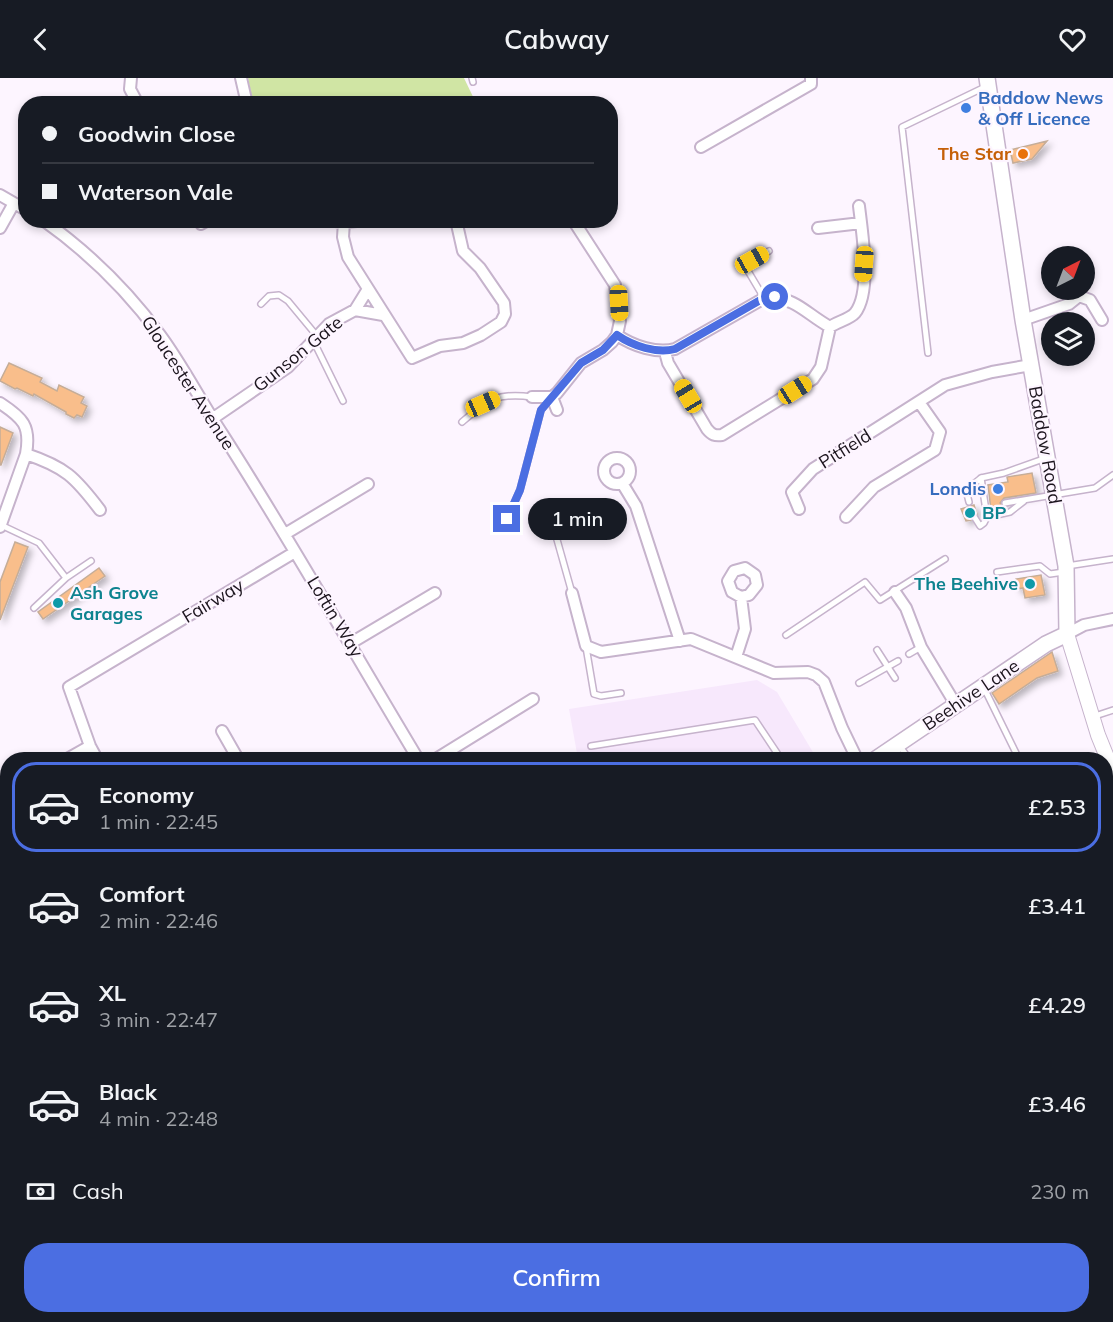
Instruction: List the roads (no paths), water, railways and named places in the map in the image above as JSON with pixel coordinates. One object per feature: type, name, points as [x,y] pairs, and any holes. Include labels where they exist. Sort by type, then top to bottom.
[{"type":"main road","name":"Baddow Road","points":[[988,82],[1023,320],[1066,569],[1067,634]]},
{"type":"main road","name":"Beehive Lane","points":[[886,752],[1055,638],[1067,634]]},
{"type":"street","points":[[131,78],[130,89],[134,96]]},
{"type":"street","points":[[241,78],[245,96]]},
{"type":"street","points":[[701,147],[811,84],[811,78]]},
{"type":"street","points":[[0,195],[18,205]]},
{"type":"street","points":[[0,228],[14,203]]},
{"type":"street","points":[[830,327],[854,315],[862,301],[865,250],[859,206]]},
{"type":"street","points":[[818,228],[861,223]]},
{"type":"street","name":"Gloucester Avenue","points":[[53,228],[92,259],[123,289],[160,335],[250,477]]},
{"type":"street","points":[[344,228],[343,237],[348,257],[412,358],[440,346],[463,343],[481,335],[501,322],[506,314],[504,303],[480,268],[463,251],[458,228]]},
{"type":"street","points":[[532,397],[552,397],[581,363],[603,350],[617,335],[620,321],[615,285],[578,228]]},
{"type":"street","name":"Gunson Gate","points":[[212,419],[282,372],[329,324],[355,310],[368,289]]},
{"type":"street","points":[[1023,320],[1069,304],[1079,296],[1090,300],[1102,320]]},
{"type":"street","points":[[617,335],[628,342],[665,352],[675,349],[764,298],[775,297],[802,306],[830,327]]},
{"type":"street","name":"Gunson Gate","points":[[355,310],[383,315]]},
{"type":"street","points":[[665,352],[668,363],[707,429],[716,436],[722,435],[813,379],[821,367],[830,327]]},
{"type":"street","name":"Pitfield","points":[[799,509],[792,492],[813,469],[945,385],[992,372],[1031,365]]},
{"type":"street","points":[[552,397],[557,410]]},
{"type":"street","points":[[846,517],[874,487],[935,450],[940,432],[919,402]]},
{"type":"street","points":[[0,403],[18,414],[24,422],[28,441],[26,454],[0,526]]},
{"type":"street","points":[[26,454],[55,465],[71,475],[100,510]]},
{"type":"street","name":"Loftin Way","points":[[250,477],[414,752]]},
{"type":"street","points":[[622,483],[636,506],[680,641]]},
{"type":"street","points":[[285,534],[368,484]]},
{"type":"street","name":"Fairway","points":[[90,746],[69,687],[295,552]]},
{"type":"street","points":[[894,592],[906,608],[921,647],[956,705]]},
{"type":"street","points":[[351,643],[435,593]]},
{"type":"street","points":[[572,593],[586,646],[601,652],[691,639],[774,673],[808,672],[816,675],[824,682],[854,752]]},
{"type":"street","points":[[736,657],[745,629],[741,597]]},
{"type":"street","points":[[1067,634],[1084,625],[1113,619]]},
{"type":"street","name":"Baddow Road","points":[[1067,634],[1105,752]]},
{"type":"street","points":[[447,752],[533,699]]},
{"type":"street","points":[[222,732],[234,752]]},
{"type":"street","points":[[79,752],[90,746],[93,752]]},
{"type":"lane","points":[[928,352],[902,127],[988,82]]},
{"type":"lane","points":[[764,298],[748,271],[748,264],[769,251]]},
{"type":"lane","points":[[261,304],[269,296],[279,295],[288,301],[315,338],[343,401]]},
{"type":"lane","points":[[462,422],[483,404],[499,397],[508,395],[532,397]]},
{"type":"lane","points":[[507,519],[520,490],[541,410],[552,397]]},
{"type":"lane","points":[[969,502],[966,490],[981,478],[1010,474],[1019,468],[1048,457]]},
{"type":"lane","points":[[1028,464],[1030,473]]},
{"type":"lane","points":[[1019,468],[1020,475]]},
{"type":"lane","points":[[1005,503],[1095,488],[1113,474]]},
{"type":"lane","points":[[975,518],[980,526],[987,517],[988,506],[981,478]]},
{"type":"lane","points":[[987,517],[1010,512],[1024,499]]},
{"type":"lane","points":[[0,526],[39,543],[66,578]]},
{"type":"lane","points":[[554,528],[572,593]]},
{"type":"lane","points":[[786,634],[865,582],[880,600],[945,559]]},
{"type":"lane","points":[[997,572],[1040,566],[1050,574],[1113,559]]},
{"type":"lane","points":[[34,608],[66,578],[91,561]]},
{"type":"lane","points":[[586,646],[594,694],[601,696],[621,693]]},
{"type":"lane","points":[[909,654],[921,647]]},
{"type":"lane","points":[[877,651],[895,678]]},
{"type":"lane","points":[[859,683],[898,661]]},
{"type":"lane","points":[[983,687],[1016,752]]},
{"type":"lane","points":[[1094,716],[1113,710]]},
{"type":"lane","points":[[591,746],[755,720],[776,752]]},
{"type":"lane","points":[[898,744],[904,752]]},
{"type":"place","name":"Baddow News & Off Licence","points":[[966,108]]},
{"type":"place","name":"The Star","points":[[1023,154]]},
{"type":"place","name":"Londis","points":[[998,489]]},
{"type":"place","name":"BP","points":[[970,513]]},
{"type":"place","name":"The Beehive","points":[[1030,584]]},
{"type":"place","name":"Ash Grove Garages","points":[[58,603]]}]
